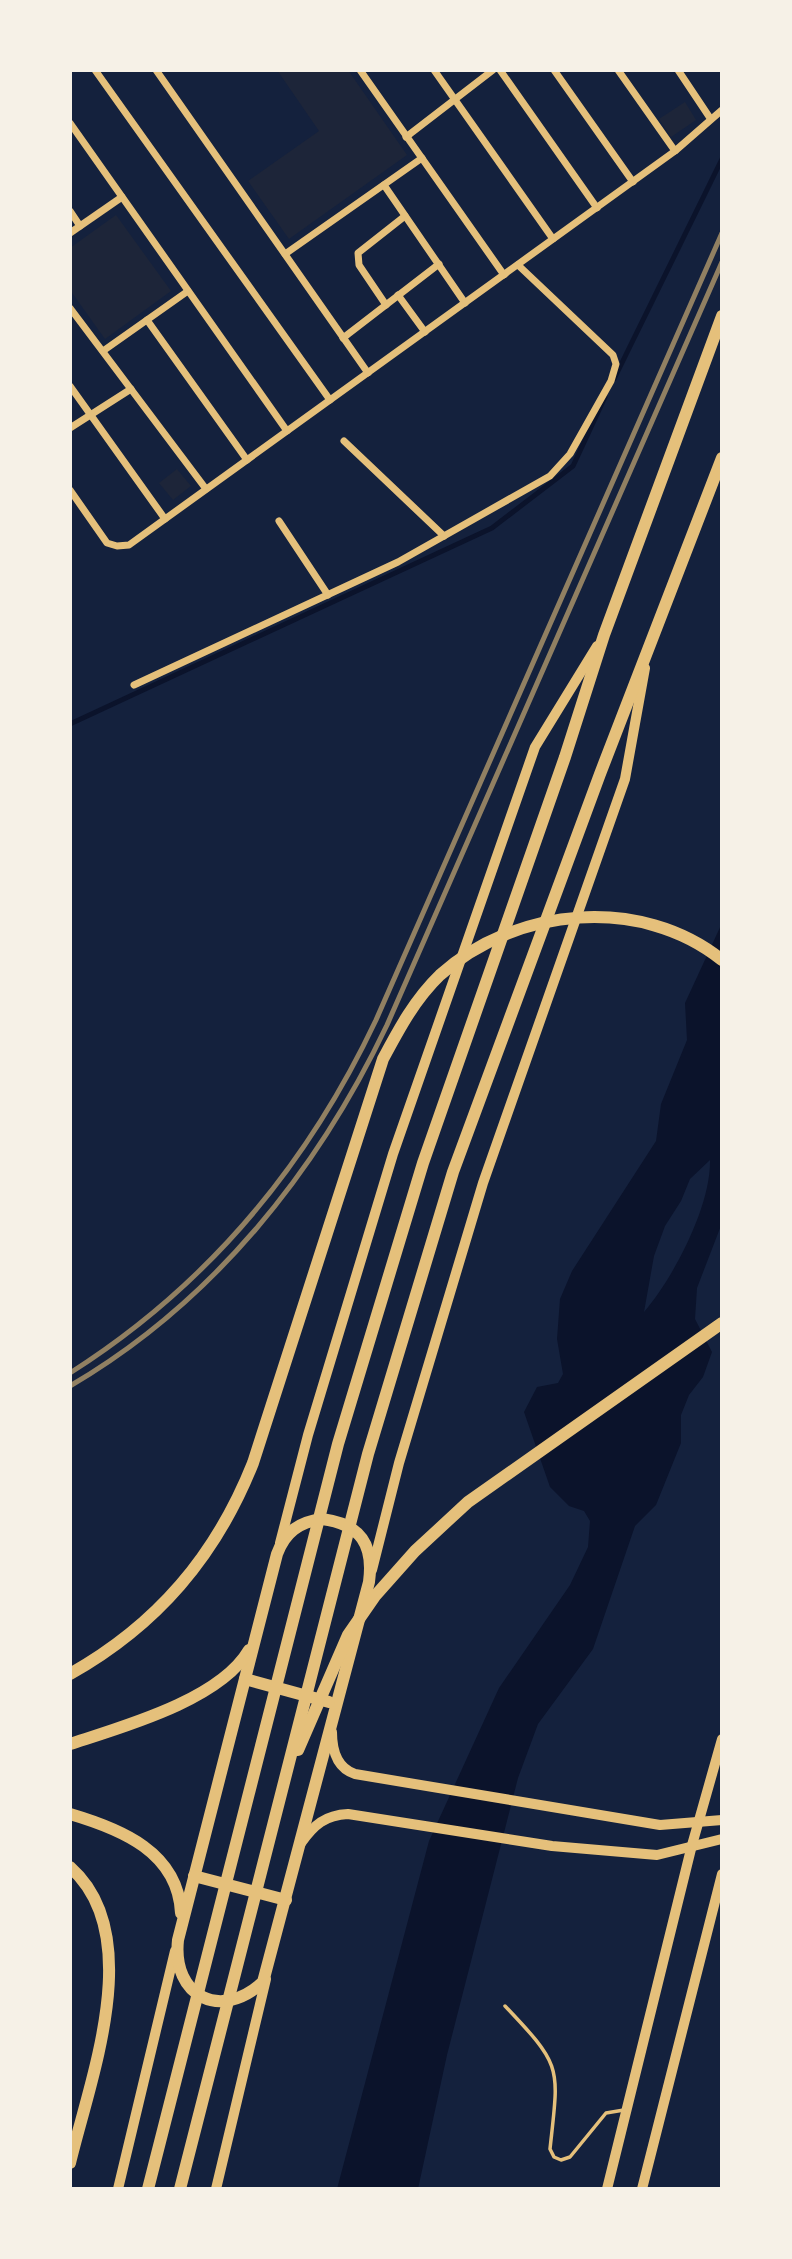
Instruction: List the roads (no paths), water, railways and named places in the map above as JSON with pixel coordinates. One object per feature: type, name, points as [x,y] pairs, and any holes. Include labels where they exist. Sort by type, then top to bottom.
[{"type":"main road","points":[[148,2189],[338,1444],[423,1163],[565,757],[604,635],[722,316]]},
{"type":"main road","points":[[180,2189],[368,1454],[453,1172],[600,774],[722,458]]},
{"type":"main road","points":[[70,1674],[121,1642],[163,1606],[201,1563],[231,1514],[253,1463],[383,1059],[403,1020],[439,976],[498,937],[538,924],[570,918],[598,917],[652,925],[695,943],[722,960]]},
{"type":"main road","points":[[283,1784],[348,1635],[375,1596],[415,1551],[468,1502],[722,1323]]},
{"type":"main road","points":[[70,1814],[129,1835],[158,1859],[176,1885],[178,1972],[188,1986],[201,1996],[218,2001],[235,2000],[251,1994],[263,1982],[270,1965],[369,1582],[370,1552],[357,1533],[338,1521],[307,1521],[282,1540],[179,1935]]},
{"type":"main road","points":[[70,1744],[192,1698],[235,1668],[248,1653],[257,1631]]},
{"type":"main road","points":[[245,1679],[337,1705]]},
{"type":"main road","points":[[332,1723],[334,1749],[341,1765],[347,1771],[376,1779],[660,1825],[722,1820]]},
{"type":"main road","points":[[607,2189],[692,1845],[722,1739]]},
{"type":"main road","points":[[301,1843],[312,1828],[333,1814],[369,1816],[552,1846],[657,1855],[722,1839]]},
{"type":"main road","points":[[70,1867],[90,1894],[102,1920],[111,1951],[111,1984],[70,2163]]},
{"type":"main road","points":[[642,2189],[722,1874]]},
{"type":"main road","points":[[194,1876],[286,1900]]},
{"type":"street","points":[[95,70],[330,400]]},
{"type":"street","points":[[156,70],[368,373]]},
{"type":"street","points":[[360,70],[504,275]]},
{"type":"street","points":[[434,70],[553,239]]},
{"type":"street","points":[[407,136],[493,70]]},
{"type":"street","points":[[500,70],[597,208]]},
{"type":"street","points":[[554,70],[633,182]]},
{"type":"street","points":[[618,70],[675,151]]},
{"type":"street","points":[[678,70],[710,118]]},
{"type":"street","points":[[70,490],[107,543],[129,545],[633,182],[675,151],[722,110]]},
{"type":"street","points":[[70,124],[287,431]]},
{"type":"street","points":[[285,254],[422,158]]},
{"type":"street","points":[[384,185],[465,303]]},
{"type":"street","points":[[70,233],[122,197]]},
{"type":"street","points":[[70,211],[80,226]]},
{"type":"street","points":[[386,305],[359,265],[358,253],[405,216]]},
{"type":"street","points":[[343,338],[439,264]]},
{"type":"street","points":[[134,685],[328,595],[444,536],[550,476],[570,454],[615,371],[613,355],[518,265]]},
{"type":"street","points":[[103,351],[188,291]]},
{"type":"street","points":[[398,295],[425,332]]},
{"type":"street","points":[[70,308],[206,488]]},
{"type":"street","points":[[147,320],[247,460]]},
{"type":"street","points":[[70,386],[165,519]]},
{"type":"street","points":[[70,428],[131,389]]},
{"type":"street","points":[[344,441],[444,536]]},
{"type":"street","points":[[279,521],[328,595]]},
{"type":"street","points":[[277,1554],[308,1435],[393,1154],[535,747],[604,635]]},
{"type":"street","points":[[369,1582],[399,1463],[483,1183],[625,779],[650,643]]},
{"type":"street","points":[[118,2189],[179,1935]]},
{"type":"street","points":[[216,2189],[270,1965]]},
{"type":"lane","points":[[505,2006],[548,2053],[555,2071],[556,2091],[550,2149],[554,2157],[562,2160],[570,2157],[606,2113],[626,2110]]},
{"type":"waterway","points":[[614,379],[722,159]]},
{"type":"waterway","points":[[70,724],[492,528],[573,466],[605,397]]},
{"type":"railway","points":[[70,1373],[120,1339],[166,1302],[209,1262],[285,1173],[349,1074],[376,1020],[722,233]]},
{"type":"railway","points":[[70,1386],[122,1353],[170,1315],[256,1230],[328,1132],[359,1079],[387,1025],[722,262]]}]
